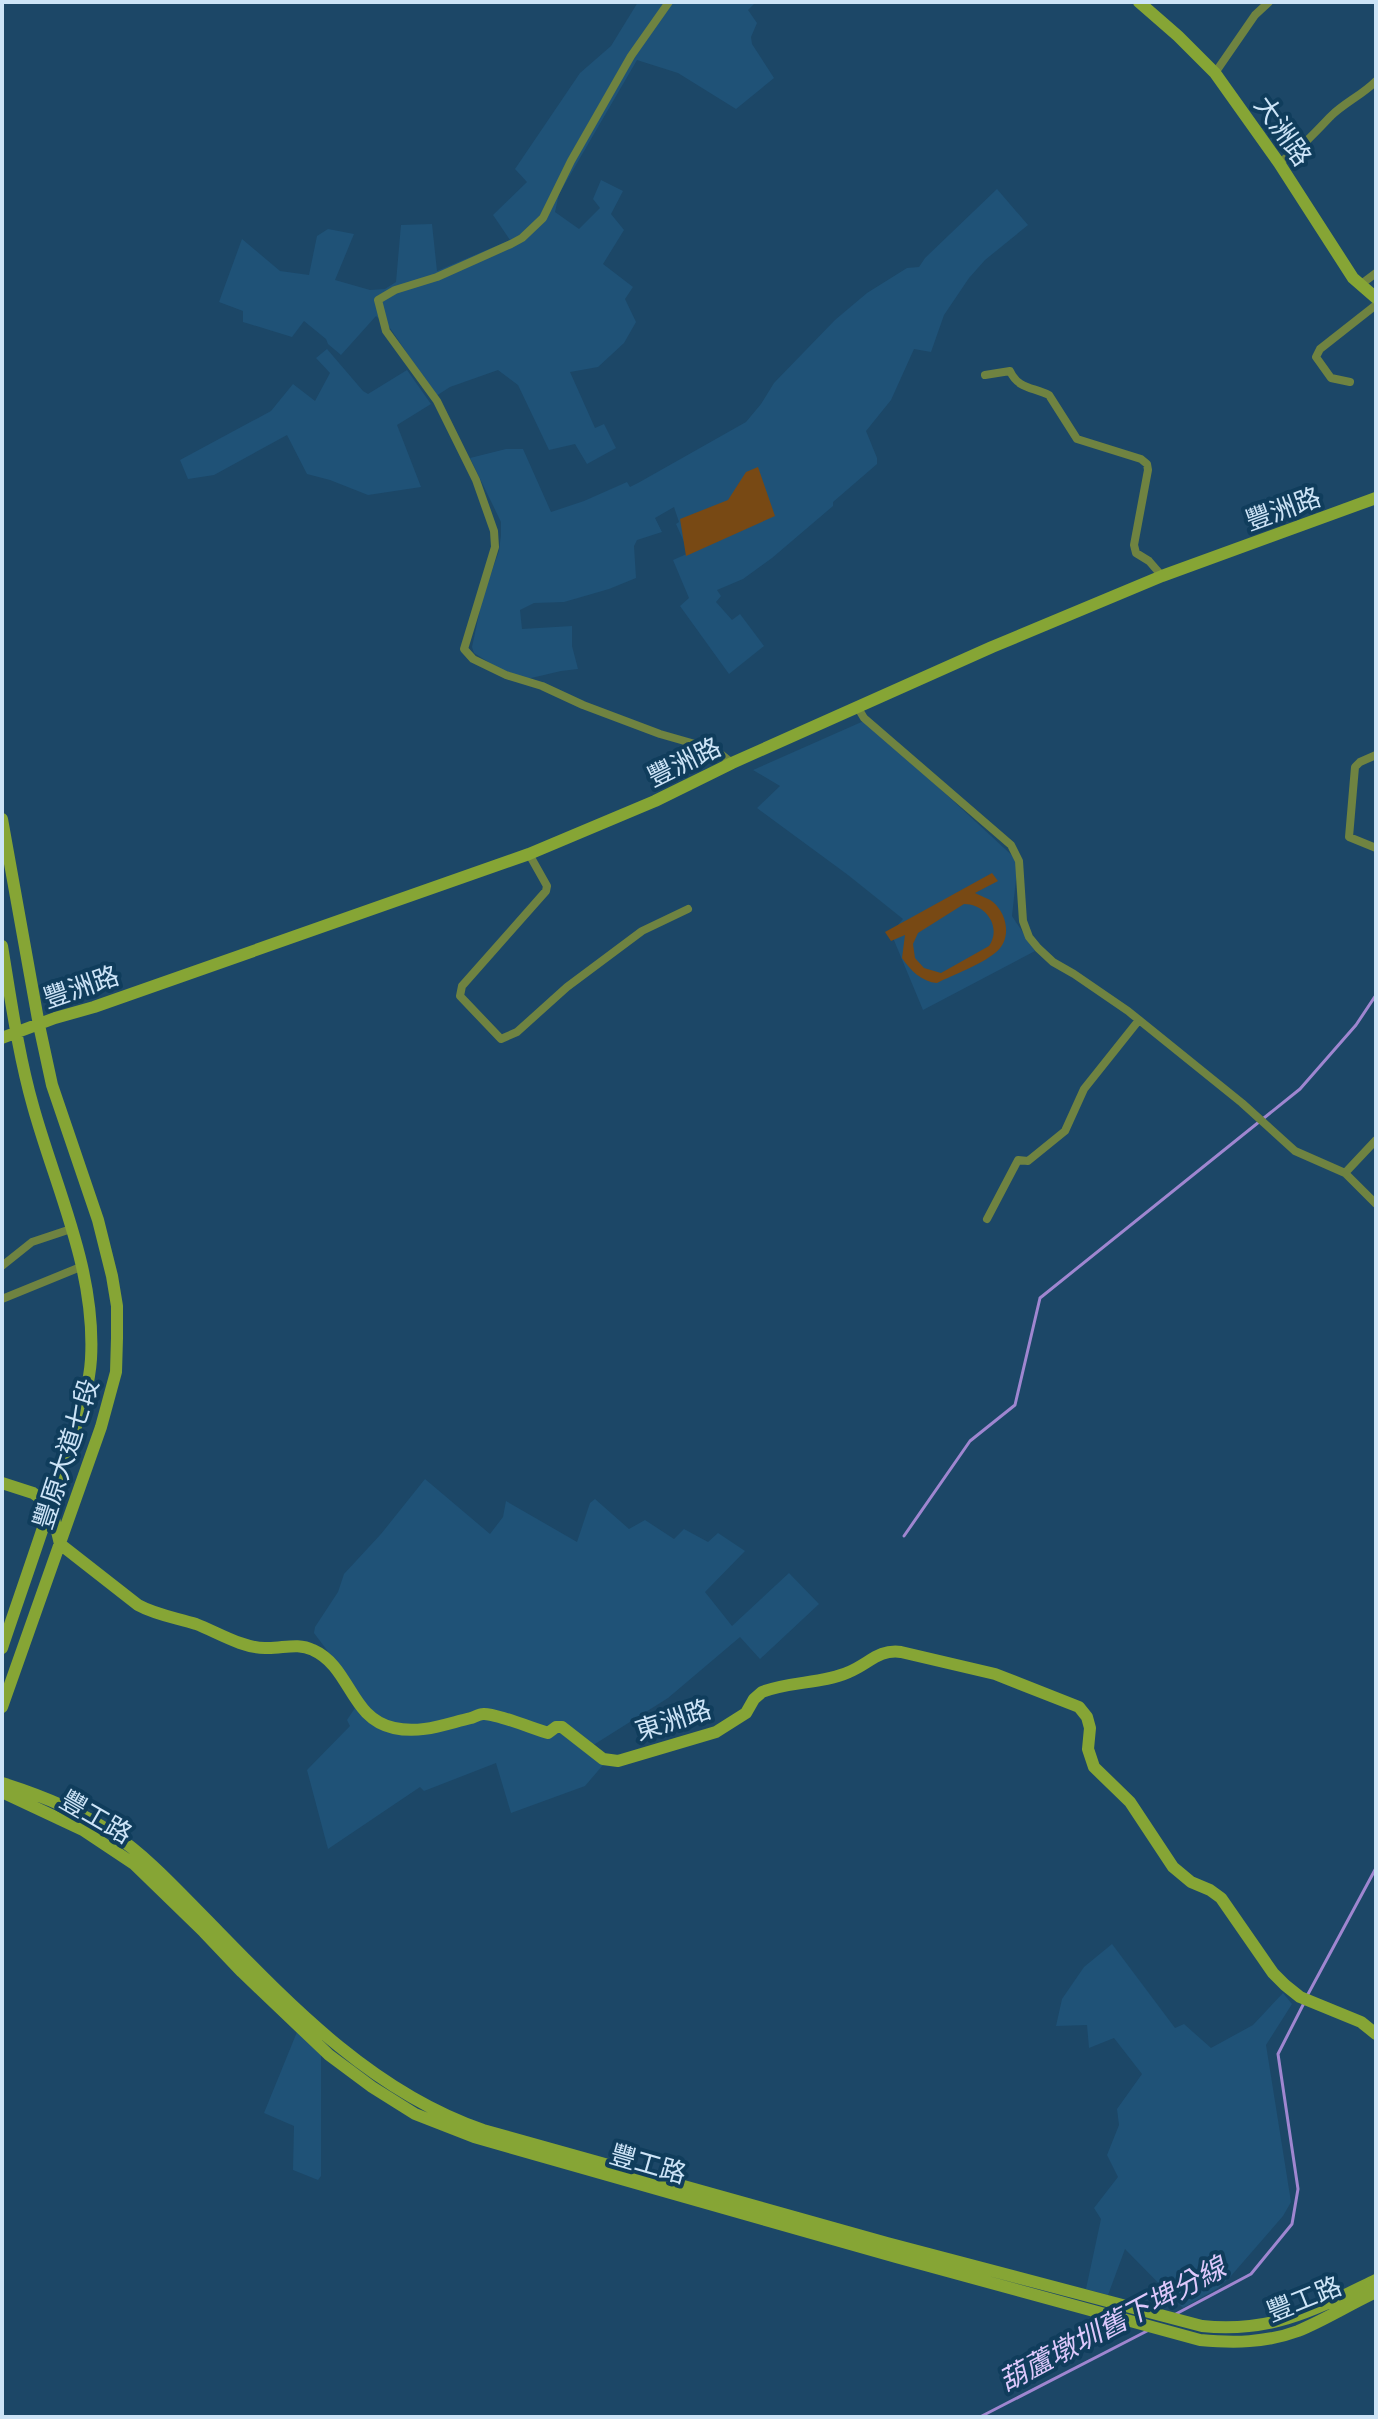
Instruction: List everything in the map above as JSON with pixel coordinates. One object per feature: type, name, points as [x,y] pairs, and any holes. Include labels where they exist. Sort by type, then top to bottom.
[{"type":"street","points":[[669,2],[631,56],[571,161],[543,218],[511,244],[437,277],[395,290],[378,300],[386,331],[446,417],[476,480],[494,531],[495,547],[464,649],[473,659],[506,675],[542,686],[660,734],[716,750],[732,763]]},
{"type":"street","name":"大洲路","points":[[1139,2],[1215,73],[1360,285],[1376,298]]},
{"type":"street","points":[[1215,73],[1255,15],[1269,2]]},
{"type":"street","points":[[1279,163],[1315,135],[1332,115],[1376,81]]},
{"type":"street","points":[[1360,285],[1376,273]]},
{"type":"street","points":[[1350,382],[1331,378],[1316,357],[1320,349],[1376,305]]},
{"type":"street","points":[[985,375],[1010,371],[1014,380],[1027,388],[1049,395],[1077,439],[1141,459],[1147,464],[1134,545],[1136,553],[1149,561],[1162,576]]},
{"type":"street","name":"豐洲路","points":[[8,1036],[529,854],[655,801],[732,763],[992,647],[1162,576],[1376,498]]},
{"type":"street","points":[[858,708],[864,718],[1011,845],[1019,861],[1023,921],[1033,943],[1053,962],[1139,1020],[1242,1103],[1295,1151],[1345,1173],[1376,1204]]},
{"type":"street","points":[[1376,755],[1355,767],[1349,837],[1376,848]]},
{"type":"street","name":"豐原大道七段","points":[[2,819],[52,1085],[98,1220],[117,1306],[116,1372],[101,1427],[2,1707]]},
{"type":"street","points":[[529,854],[547,886],[546,891],[459,992],[487,1027],[501,1039],[517,1032],[567,987],[642,931],[688,909]]},
{"type":"street","name":"豐原大道七段","points":[[2,946],[8,1036],[62,1194],[83,1266],[90,1309],[87,1388],[51,1506],[2,1648]]},
{"type":"street","points":[[987,1219],[1018,1160],[1028,1161],[1065,1131],[1084,1089],[1139,1020]]},
{"type":"street","points":[[1345,1173],[1376,1140]]},
{"type":"street","points":[[2,1266],[32,1242],[71,1229]]},
{"type":"street","points":[[2,1299],[83,1266]]},
{"type":"street","points":[[2,1483],[33,1493],[51,1506],[60,1544]]},
{"type":"street","name":"東洲路","points":[[60,1544],[150,1611],[265,1648],[291,1646],[315,1650],[332,1663],[364,1712],[384,1726],[421,1730],[488,1714],[548,1733],[562,1727],[603,1759],[610,1761],[716,1732],[746,1713],[762,1692],[847,1674],[882,1653],[901,1652],[995,1674],[1079,1707],[1087,1717],[1090,1728],[1088,1749],[1094,1767],[1130,1802],[1173,1867],[1191,1882],[1221,1898],[1273,1973],[1305,1999],[1361,2022],[1376,2034]]},
{"type":"street","name":"豐工路","points":[[2,1783],[87,1817],[113,1834],[150,1864],[254,1968],[335,2043],[380,2079],[452,2119],[1143,2319],[1200,2340],[1234,2343],[1297,2331],[1376,2292]]},
{"type":"street","name":"豐工路","points":[[2,1792],[83,1830],[134,1864],[329,2055],[372,2087],[415,2114],[474,2137],[896,2257],[1143,2319],[1229,2329],[1282,2322],[1376,2280]]},
{"type":"shaded area","points":[[638,2],[756,2],[748,10],[757,23],[751,37],[752,44],[774,78],[736,109],[678,73],[637,60],[559,194],[555,212],[579,229],[600,208],[593,199],[601,180],[623,191],[611,214],[624,230],[603,264],[633,287],[625,299],[636,322],[624,343],[598,367],[570,372],[595,428],[604,424],[616,448],[587,464],[575,444],[549,450],[518,385],[498,370],[450,387],[436,396],[390,328],[376,316],[341,355],[304,321],[292,337],[243,322],[243,311],[219,302],[242,239],[280,271],[309,275],[317,236],[328,229],[354,234],[335,280],[370,290],[385,289],[396,282],[401,225],[432,224],[437,271],[510,240],[493,215],[527,182],[515,169],[580,73],[611,46]]},
{"type":"shaded area","points":[[997,189],[1028,225],[985,260],[969,278],[944,315],[931,352],[914,349],[891,400],[866,431],[877,464],[772,558],[743,579],[717,590],[721,596],[716,602],[732,620],[740,614],[764,646],[729,674],[680,606],[689,598],[673,560],[689,553],[676,524],[679,522],[674,507],[655,518],[662,532],[637,540],[634,546],[636,578],[564,602],[534,603],[520,610],[522,629],[572,626],[572,646],[578,669],[527,679],[498,668],[474,653],[472,647],[483,596],[499,551],[501,522],[470,458],[506,449],[523,449],[551,512],[627,482],[630,487],[638,483],[746,422],[774,383],[835,320],[867,293],[907,268],[919,267]]},
{"type":"shaded area","points":[[327,349],[368,394],[407,370],[431,404],[397,425],[421,487],[368,495],[307,474],[287,435],[214,475],[188,479],[180,460],[271,411],[293,384],[315,401],[330,373],[316,358]]},
{"type":"shaded area","points":[[758,467],[775,516],[686,556],[680,519],[728,500],[746,472]]},
{"type":"shaded area","points":[[866,720],[1018,861],[1012,916],[1035,951],[923,1010],[891,933],[903,919],[757,808],[780,786],[753,770]]},
{"type":"shaded area","points":[[992,873],[998,881],[975,893],[993,902],[1005,920],[1006,935],[1000,948],[983,961],[937,983],[917,975],[902,958],[905,935],[891,941],[885,932]],"holes":[[[964,904],[985,912],[993,924],[993,939],[989,946],[941,973],[924,968],[915,958],[913,944],[918,933]]]},
{"type":"shaded area","points":[[425,1479],[490,1534],[503,1517],[506,1501],[577,1542],[590,1503],[595,1499],[629,1529],[645,1520],[674,1539],[684,1529],[708,1542],[718,1533],[745,1551],[705,1592],[732,1626],[789,1573],[819,1604],[760,1659],[740,1637],[668,1698],[587,1749],[603,1765],[585,1786],[511,1813],[496,1763],[424,1791],[420,1787],[328,1849],[307,1770],[350,1726],[347,1720],[355,1708],[351,1682],[314,1633],[315,1627],[338,1592],[344,1574]]},
{"type":"shaded area","points":[[1112,1944],[1175,2028],[1184,2024],[1211,2048],[1253,2025],[1283,1993],[1292,2004],[1266,2045],[1291,2202],[1283,2216],[1230,2277],[1218,2288],[1183,2308],[1125,2249],[1108,2295],[1086,2289],[1101,2219],[1094,2208],[1118,2177],[1107,2155],[1119,2125],[1117,2109],[1142,2074],[1114,2038],[1089,2048],[1087,2025],[1056,2026],[1062,1999],[1084,1967]]},
{"type":"shaded area","points":[[297,2032],[321,2052],[321,2176],[318,2180],[293,2170],[294,2126],[264,2113]]},
{"type":"waterway","points":[[904,1536],[970,1441],[1015,1405],[1040,1298],[1300,1089],[1356,1025],[1376,995]]},
{"type":"waterway","name":"葫蘆墩圳舊下埤分線","points":[[1307,1996],[1376,1868]]},
{"type":"waterway","name":"葫蘆墩圳舊下埤分線","points":[[1174,2315],[1251,2274],[1292,2224],[1298,2189],[1278,2054],[1304,2003]]},
{"type":"waterway","name":"葫蘆墩圳舊下埤分線","points":[[980,2417],[1147,2331]]}]
